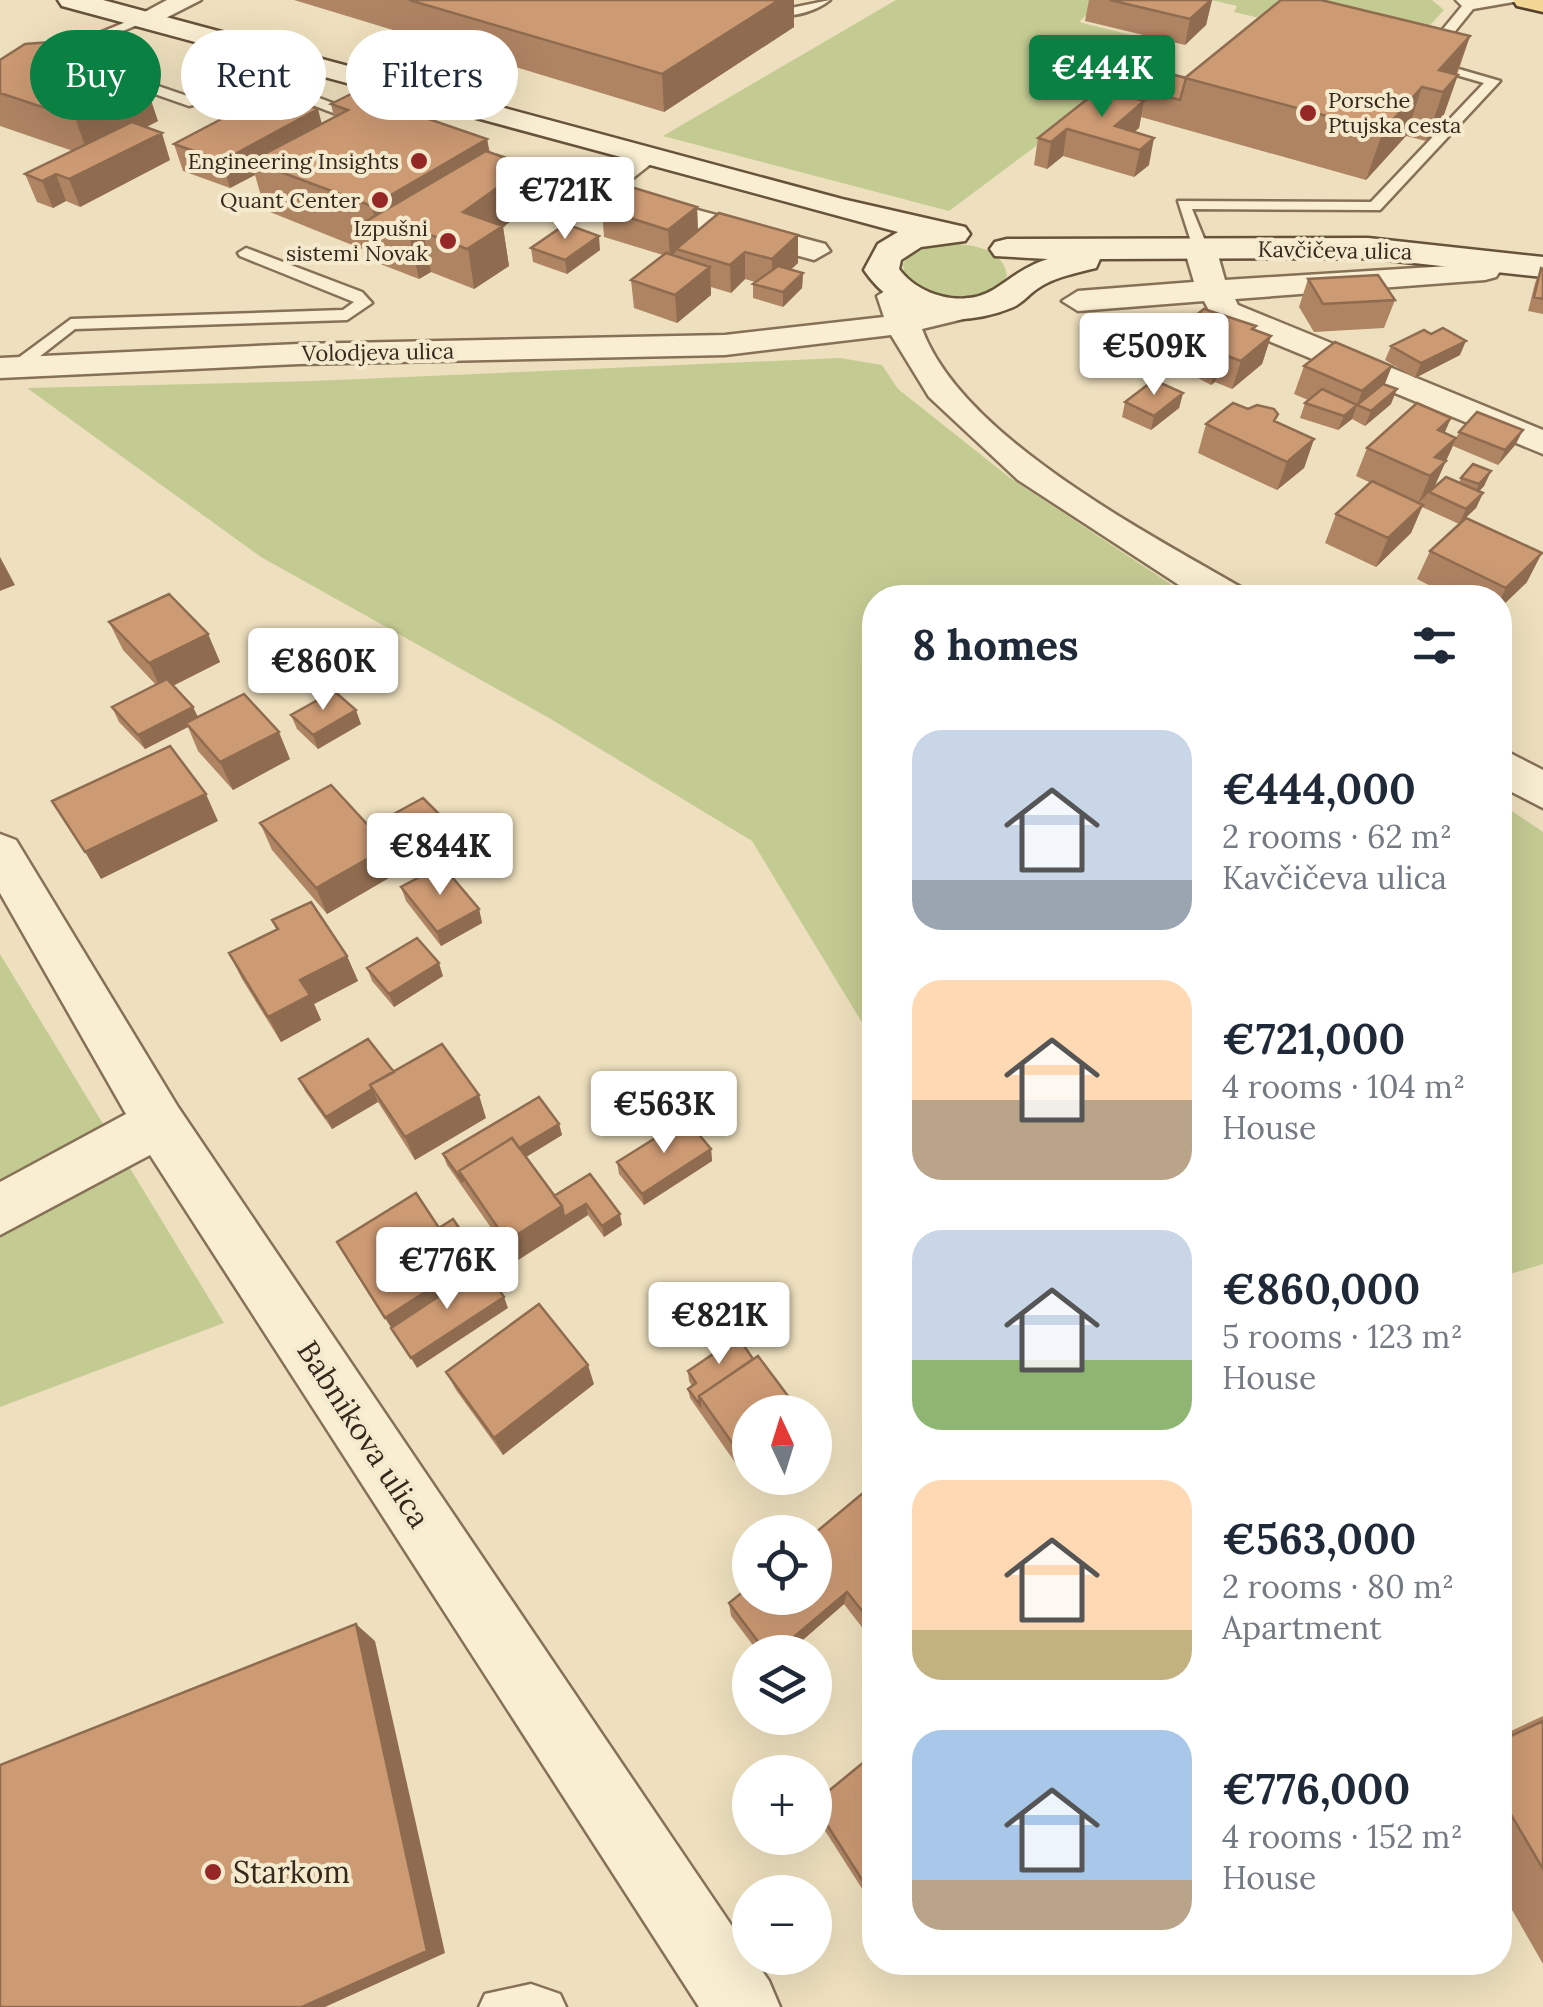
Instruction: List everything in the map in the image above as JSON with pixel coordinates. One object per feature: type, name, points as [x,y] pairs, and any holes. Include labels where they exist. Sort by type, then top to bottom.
[{"type":"main road","points":[[1523,0],[1543,4]]},
{"type":"street","points":[[72,0],[181,30]]},
{"type":"street","points":[[143,20],[188,0]]},
{"type":"street","points":[[326,70],[836,208],[984,239],[1007,248],[1126,252]]},
{"type":"street","points":[[596,192],[647,156]]},
{"type":"street","points":[[596,192],[814,251]]},
{"type":"street","points":[[836,208],[877,250],[900,327],[920,364],[996,443],[1073,506],[1208,585]]},
{"type":"street","points":[[885,274],[901,243],[950,234]]},
{"type":"street","points":[[1007,248],[1022,264],[1022,282]]},
{"type":"street","points":[[1200,248],[1213,290],[1225,311],[1543,443]]},
{"type":"street","name":"Kavčičeva ulica","points":[[1126,252],[1368,248],[1543,267]]},
{"type":"street","points":[[885,274],[918,302],[968,308],[1000,300],[1022,282],[1052,268],[1126,252]]},
{"type":"street","name":"Kavčičeva ulica","points":[[1078,301],[1485,270]]},
{"type":"street","name":"Volodjeva ulica","points":[[756,344],[794,333],[834,314],[864,295],[885,274]]},
{"type":"street","points":[[968,308],[953,328],[957,352],[978,386],[996,443]]},
{"type":"street","name":"Volodjeva ulica","points":[[8,367],[352,351],[756,344],[821,340],[900,327],[968,308]]},
{"type":"street","points":[[1512,772],[1543,792]]},
{"type":"street","name":"Babnikova ulica","points":[[0,852],[159,1124],[743,2007]]},
{"type":"street","points":[[0,1210],[159,1124]]},
{"type":"lane","points":[[721,0],[772,14],[804,13],[824,0]]},
{"type":"lane","points":[[1200,248],[1183,204],[1375,207],[1493,81],[1422,63],[1466,3],[1523,0]]},
{"type":"lane","points":[[119,30],[143,20]]},
{"type":"lane","points":[[0,79],[30,67]]},
{"type":"lane","points":[[326,105],[377,123]]},
{"type":"lane","points":[[486,157],[596,192]]},
{"type":"lane","points":[[8,367],[71,324],[347,315],[364,304],[356,295],[246,252]]},
{"type":"lane","points":[[498,2007],[531,2003],[547,2007]]},
{"type":"green space","points":[[896,0],[1103,0],[1079,22],[1171,45],[949,211],[663,136]]},
{"type":"green space","points":[[1211,0],[1432,0],[1444,10],[1412,45],[1376,46],[1234,12],[1237,6]]},
{"type":"green space","points":[[936,244],[969,245],[990,252],[1004,265],[1007,276],[997,286],[966,297],[931,295],[917,289],[907,278],[903,264],[909,255]]},
{"type":"green space","points":[[840,358],[882,365],[898,389],[1009,477],[1172,585],[862,585],[862,1023],[752,841],[549,718],[261,557],[27,388],[312,381]]},
{"type":"green space","points":[[1512,811],[1543,832],[1543,1264],[1512,1273]]},
{"type":"green space","points":[[0,954],[224,1323],[0,1407]]},
{"type":"building","points":[[409,0],[779,0],[662,74]]},
{"type":"building","points":[[1110,0],[1211,0],[1190,19]]},
{"type":"building","points":[[1281,0],[1321,0],[1470,36],[1439,70],[1458,75],[1443,92],[1422,87],[1383,131],[1185,78]]},
{"type":"building","points":[[30,44],[30,103],[0,93],[0,60]]},
{"type":"building","points":[[1136,65],[1186,78],[1180,100],[1115,82]]},
{"type":"building","points":[[1100,89],[1144,101],[1115,126],[1154,138],[1140,150],[1067,129],[1051,142],[1038,138]]},
{"type":"building","points":[[346,96],[346,109],[331,104]]},
{"type":"building","points":[[346,111],[346,120],[432,120],[487,139],[372,206],[251,161]]},
{"type":"building","points":[[220,120],[298,120],[222,161],[174,144]]},
{"type":"building","points":[[132,122],[162,133],[69,179],[56,174],[42,181],[25,174]]},
{"type":"building","points":[[486,151],[528,166],[463,212],[503,226],[467,249],[423,232],[410,239],[365,222]]},
{"type":"building","points":[[631,187],[697,207],[668,230],[602,209]]},
{"type":"building","points":[[719,213],[798,235],[772,259],[745,252],[730,265],[676,249]]},
{"type":"building","points":[[566,224],[599,236],[565,260],[531,248]]},
{"type":"building","points":[[666,253],[710,267],[675,295],[631,280]]},
{"type":"building","points":[[778,266],[803,273],[783,292],[753,284]]},
{"type":"building","points":[[1543,269],[1543,299],[1534,297]]},
{"type":"building","points":[[1378,275],[1395,300],[1323,304],[1308,279]]},
{"type":"building","points":[[1204,309],[1256,326],[1252,329],[1271,336],[1241,361],[1219,356],[1173,333]]},
{"type":"building","points":[[1443,328],[1466,341],[1421,363],[1391,346],[1424,330],[1431,334]]},
{"type":"building","points":[[1335,342],[1392,366],[1362,391],[1304,366]]},
{"type":"building","points":[[1154,380],[1183,393],[1154,416],[1125,402]]},
{"type":"building","points":[[1383,384],[1397,389],[1371,411],[1357,405]]},
{"type":"building","points":[[1322,389],[1357,405],[1344,416],[1305,403]]},
{"type":"building","points":[[1233,403],[1248,409],[1257,405],[1274,409],[1278,414],[1274,421],[1314,439],[1287,462],[1206,424]]},
{"type":"building","points":[[1417,403],[1451,418],[1438,430],[1456,438],[1435,457],[1446,461],[1430,476],[1367,448]]},
{"type":"building","points":[[1477,412],[1523,430],[1505,450],[1459,432]]},
{"type":"building","points":[[1473,464],[1491,471],[1479,484],[1461,478]]},
{"type":"building","points":[[1446,477],[1483,493],[1466,509],[1429,492]]},
{"type":"building","points":[[1372,481],[1423,505],[1388,538],[1336,514]]},
{"type":"building","points":[[1466,518],[1542,553],[1509,585],[1500,585],[1430,551]]},
{"type":"building","points":[[169,594],[208,634],[149,663],[109,622]]},
{"type":"building","points":[[167,679],[193,707],[138,735],[112,707]]},
{"type":"building","points":[[334,691],[356,710],[313,735],[291,715]]},
{"type":"building","points":[[244,694],[279,732],[220,762],[186,723]]},
{"type":"building","points":[[170,746],[206,794],[85,852],[52,801]]},
{"type":"building","points":[[331,785],[388,847],[316,888],[260,823]]},
{"type":"building","points":[[423,798],[451,826],[392,860],[388,847],[370,827]]},
{"type":"building","points":[[442,865],[479,909],[437,932],[401,887]]},
{"type":"building","points":[[311,902],[347,956],[300,980],[310,995],[268,1017],[229,953],[278,929],[272,920]]},
{"type":"building","points":[[417,938],[439,963],[389,994],[367,968]]},
{"type":"building","points":[[368,1039],[394,1072],[326,1117],[299,1079]]},
{"type":"building","points":[[442,1044],[479,1095],[405,1137],[370,1085]]},
{"type":"building","points":[[539,1097],[559,1124],[519,1148],[512,1138],[459,1171],[463,1182],[443,1154]]},
{"type":"building","points":[[686,1119],[711,1149],[642,1194],[617,1162]]},
{"type":"building","points":[[512,1138],[562,1206],[507,1241],[459,1171]]},
{"type":"building","points":[[590,1174],[620,1214],[602,1226],[586,1204],[564,1217],[554,1196]]},
{"type":"building","points":[[416,1193],[439,1228],[453,1219],[479,1257],[385,1318],[337,1242]]},
{"type":"building","points":[[483,1267],[504,1297],[411,1358],[391,1328]]},
{"type":"building","points":[[539,1304],[588,1365],[494,1438],[446,1372]]},
{"type":"building","points":[[738,1337],[753,1359],[699,1396],[700,1405],[688,1389],[696,1383],[688,1371]]},
{"type":"building","points":[[758,1356],[787,1395],[732,1395],[732,1443],[699,1396]]},
{"type":"building","points":[[862,1494],[862,1611],[847,1592],[832,1605],[832,1519]]},
{"type":"building","points":[[738,1615],[820,1615],[796,1635],[753,1635]]},
{"type":"building","name":"Starkom","points":[[356,1624],[427,1951],[302,2007],[0,2007],[0,1765]]},
{"type":"building","points":[[1543,1721],[1543,1869],[1512,1816],[1512,1735]]},
{"type":"building","points":[[862,1764],[862,1880],[832,1833],[832,1788]]},
{"type":"place","name":"Porsche Ptujska cesta","points":[[1308,113]]},
{"type":"place","name":"Engineering Insights","points":[[419,161]]},
{"type":"place","name":"Quant Center","points":[[380,200]]},
{"type":"place","name":"Izpušni sistemi Novak","points":[[448,241]]},
{"type":"place","name":"Starkom","points":[[213,1872]]}]
